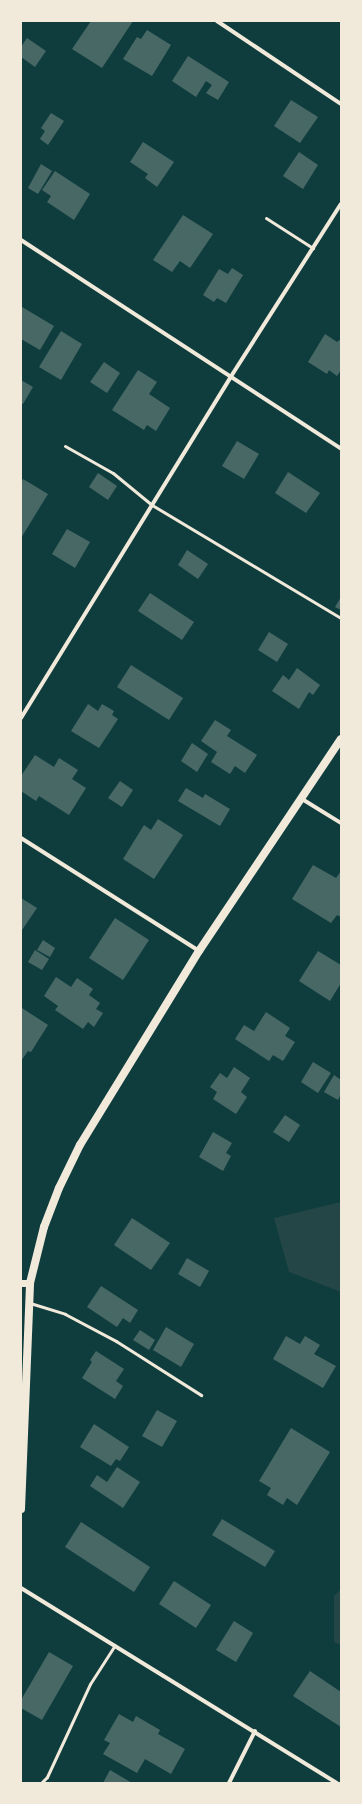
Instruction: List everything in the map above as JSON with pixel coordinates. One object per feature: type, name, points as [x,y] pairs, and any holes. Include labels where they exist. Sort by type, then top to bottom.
[{"type":"main road","points":[[21,1509],[30,1283],[44,1227],[66,1171],[199,951],[341,739]]},
{"type":"street","points":[[217,21],[341,104]]},
{"type":"street","points":[[21,718],[230,378],[341,204]]},
{"type":"street","points":[[21,240],[230,378],[341,449]]},
{"type":"street","points":[[302,799],[341,823]]},
{"type":"street","points":[[21,838],[199,951]]},
{"type":"street","points":[[21,1283],[30,1283]]},
{"type":"street","points":[[21,1588],[337,1783]]},
{"type":"street","points":[[229,1783],[255,1731]]},
{"type":"lane","points":[[266,218],[313,248]]},
{"type":"lane","points":[[65,446],[113,472],[152,505],[341,618]]},
{"type":"lane","points":[[30,1303],[65,1314],[116,1341],[201,1395]]},
{"type":"lane","points":[[41,1783],[47,1777],[90,1684],[115,1645]]},
{"type":"shaded area","points":[[341,1202],[341,1292],[289,1272],[274,1218]]},
{"type":"shaded area","points":[[341,1589],[341,1645],[334,1642],[334,1596]]},
{"type":"building","points":[[91,21],[133,21],[102,68],[72,49]]},
{"type":"building","points":[[147,30],[171,45],[152,76],[123,59],[137,37],[141,39]]},
{"type":"building","points":[[27,38],[46,51],[35,67],[21,57],[21,47]]},
{"type":"building","points":[[188,56],[229,82],[218,100],[206,93],[212,85],[206,81],[196,97],[172,81]]},
{"type":"building","points":[[291,100],[318,117],[300,143],[274,126]]},
{"type":"building","points":[[51,113],[64,121],[48,145],[40,139],[45,131],[41,128]]},
{"type":"building","points":[[143,142],[174,162],[157,187],[145,178],[148,174],[130,162]]},
{"type":"building","points":[[299,152],[318,165],[303,189],[283,176]]},
{"type":"building","points":[[41,164],[52,171],[38,194],[28,188]]},
{"type":"building","points":[[55,171],[90,194],[74,220],[47,202],[51,196],[42,190]]},
{"type":"building","points":[[183,215],[213,234],[190,268],[180,261],[172,272],[153,260]]},
{"type":"building","points":[[232,268],[243,275],[226,303],[217,298],[214,302],[203,295],[219,269],[228,274]]},
{"type":"building","points":[[22,307],[54,326],[40,350],[21,339]]},
{"type":"building","points":[[61,331],[82,344],[61,380],[39,367]]},
{"type":"building","points":[[325,334],[337,342],[341,339],[341,370],[337,376],[329,370],[327,374],[308,362]]},
{"type":"building","points":[[104,362],[120,373],[107,393],[90,382]]},
{"type":"building","points":[[138,370],[157,382],[149,394],[170,408],[156,431],[147,425],[144,430],[112,410]]},
{"type":"building","points":[[21,380],[33,387],[23,404],[21,403]]},
{"type":"building","points":[[237,441],[259,454],[244,479],[222,466]]},
{"type":"building","points":[[288,472],[320,493],[306,513],[275,493]]},
{"type":"building","points":[[98,473],[117,486],[108,500],[89,487]]},
{"type":"building","points":[[23,479],[48,494],[21,538],[21,483]]},
{"type":"building","points":[[67,529],[90,542],[75,568],[52,554]]},
{"type":"building","points":[[187,550],[208,564],[198,579],[178,565]]},
{"type":"building","points":[[150,593],[194,622],[182,640],[138,611]]},
{"type":"building","points":[[341,597],[341,610],[335,607]]},
{"type":"building","points":[[269,632],[288,644],[277,662],[258,650]]},
{"type":"building","points":[[131,665],[183,698],[169,720],[117,687]]},
{"type":"building","points":[[297,668],[320,685],[313,695],[309,692],[299,709],[272,691],[283,675],[289,680]]},
{"type":"building","points":[[88,704],[98,711],[102,704],[114,711],[112,715],[118,719],[99,748],[71,731]]},
{"type":"building","points":[[215,720],[231,730],[227,736],[257,755],[245,773],[235,766],[230,774],[211,762],[217,752],[201,741]]},
{"type":"building","points":[[192,743],[208,754],[197,772],[181,761]]},
{"type":"building","points":[[35,755],[54,767],[59,758],[78,770],[72,779],[86,788],[69,815],[39,796],[36,801],[21,791],[21,776]]},
{"type":"building","points":[[120,781],[133,790],[122,807],[108,798]]},
{"type":"building","points":[[186,788],[203,798],[205,794],[230,809],[220,826],[178,801]]},
{"type":"building","points":[[158,819],[183,835],[154,879],[123,859],[144,825],[151,830]]},
{"type":"building","points":[[313,865],[336,878],[341,871],[341,917],[337,915],[331,923],[292,899]]},
{"type":"building","points":[[21,898],[37,908],[22,930],[21,929]]},
{"type":"building","points":[[115,918],[149,940],[123,980],[89,958]]},
{"type":"building","points":[[43,940],[55,948],[50,957],[37,950]]},
{"type":"building","points":[[35,950],[49,959],[42,970],[28,962]]},
{"type":"building","points":[[318,951],[341,965],[341,983],[330,1001],[299,981]]},
{"type":"building","points":[[56,977],[71,987],[77,978],[93,989],[89,995],[100,1003],[96,1009],[103,1013],[94,1027],[88,1022],[83,1029],[55,1010],[58,1006],[44,996]]},
{"type":"building","points":[[22,1008],[48,1025],[31,1052],[28,1051],[21,1061]]},
{"type":"building","points":[[266,1012],[290,1028],[285,1036],[295,1042],[283,1061],[273,1055],[269,1061],[235,1039],[244,1025],[254,1031]]},
{"type":"building","points":[[313,1062],[331,1073],[318,1093],[301,1082]]},
{"type":"building","points":[[234,1067],[250,1078],[241,1092],[247,1097],[236,1114],[213,1099],[217,1092],[210,1087],[220,1073],[227,1078]]},
{"type":"building","points":[[334,1075],[341,1080],[341,1094],[338,1100],[324,1092]]},
{"type":"building","points":[[285,1115],[300,1125],[289,1142],[273,1132]]},
{"type":"building","points":[[213,1132],[232,1143],[226,1153],[231,1156],[223,1171],[199,1157]]},
{"type":"building","points":[[132,1218],[170,1243],[151,1270],[114,1245]]},
{"type":"building","points":[[187,1258],[209,1271],[200,1287],[178,1274]]},
{"type":"building","points":[[101,1286],[138,1310],[130,1323],[123,1318],[117,1327],[87,1307]]},
{"type":"building","points":[[166,1327],[194,1344],[181,1367],[153,1350]]},
{"type":"building","points":[[140,1330],[155,1340],[149,1350],[133,1340]]},
{"type":"building","points":[[286,1336],[300,1344],[305,1336],[320,1345],[314,1354],[336,1366],[323,1388],[273,1359]]},
{"type":"building","points":[[96,1351],[124,1369],[116,1381],[123,1386],[115,1399],[82,1378],[92,1362],[90,1360]]},
{"type":"building","points":[[157,1410],[177,1421],[162,1447],[142,1436]]},
{"type":"building","points":[[94,1424],[129,1447],[120,1461],[116,1459],[111,1466],[80,1447]]},
{"type":"building","points":[[291,1428],[330,1452],[297,1505],[287,1498],[283,1505],[267,1495],[271,1488],[259,1481]]},
{"type":"building","points":[[117,1467],[140,1482],[123,1508],[90,1486],[97,1475],[107,1482]]},
{"type":"building","points":[[222,1519],[275,1551],[265,1567],[212,1535]]},
{"type":"building","points":[[81,1522],[150,1567],[134,1592],[65,1547]]},
{"type":"building","points":[[174,1581],[211,1605],[196,1628],[159,1604]]},
{"type":"building","points":[[234,1621],[253,1633],[236,1662],[216,1650]]},
{"type":"building","points":[[49,1652],[73,1666],[42,1720],[21,1708],[21,1700]]},
{"type":"building","points":[[310,1671],[341,1692],[341,1727],[293,1696]]},
{"type":"building","points":[[119,1714],[133,1722],[136,1716],[160,1730],[158,1734],[185,1749],[171,1774],[145,1759],[137,1773],[103,1754],[110,1743],[104,1740]]},
{"type":"building","points":[[110,1770],[132,1783],[103,1783]]}]
